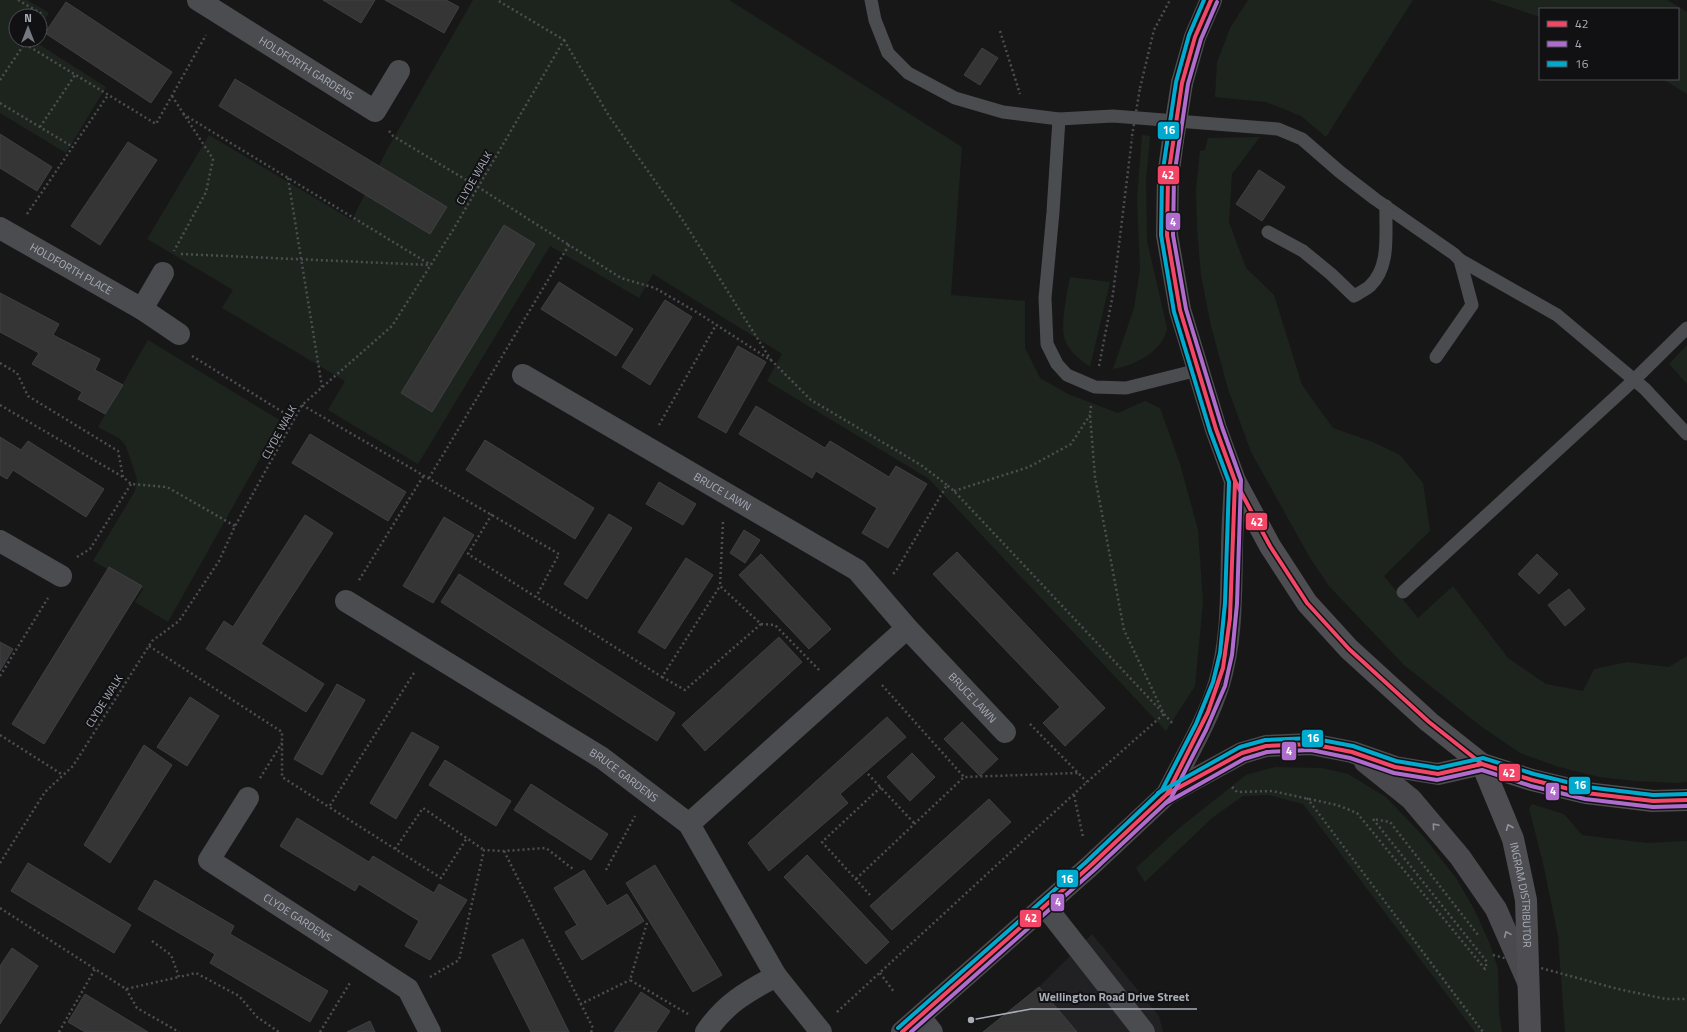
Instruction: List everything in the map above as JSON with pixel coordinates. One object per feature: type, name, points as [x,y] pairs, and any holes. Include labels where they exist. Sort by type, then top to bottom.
[{"type":"highway","points":[[1211,0],[1195,37],[1182,83],[1168,177],[1167,235],[1180,310],[1216,429],[1235,481],[1270,546],[1307,603],[1349,650],[1429,722],[1482,764],[1532,780],[1586,793],[1653,802],[1687,800]]},
{"type":"highway","name":"INGRAM DISTRIBUTOR","points":[[1482,764],[1506,820],[1515,847],[1526,900],[1530,1032]]},
{"type":"main road","points":[[1167,794],[1201,727],[1219,684],[1226,654],[1231,603],[1235,481]]},
{"type":"main road","points":[[902,1032],[926,1025],[1045,906],[1167,794],[1242,753],[1266,746],[1311,744],[1352,752],[1396,767],[1438,774],[1482,764]]},
{"type":"main road","points":[[1352,752],[1412,799],[1460,857],[1496,909],[1528,982]]},
{"type":"street","name":"HOLDFORTH GARDENS","points":[[198,0],[375,111]]},
{"type":"street","points":[[375,111],[399,70]]},
{"type":"street","name":"HOLDFORTH PLACE","points":[[6,232],[142,309],[179,334]]},
{"type":"street","points":[[142,309],[163,273]]},
{"type":"street","name":"BRUCE LAWN","points":[[523,375],[857,570],[907,628],[1006,732]]},
{"type":"street","points":[[0,541],[61,576]]},
{"type":"street","name":"BRUCE GARDENS","points":[[346,600],[602,758],[689,824],[776,976],[820,1030]]},
{"type":"street","points":[[689,824],[907,628]]},
{"type":"street","name":"CLYDE GARDENS","points":[[248,798],[209,860],[408,989],[430,1032]]},
{"type":"street","points":[[1045,906],[1144,1032]]},
{"type":"street","points":[[707,1030],[717,1016],[746,992],[776,976]]},
{"type":"lane","points":[[871,0],[875,20],[888,53],[908,73],[955,98],[1003,112],[1059,120],[1113,116],[1278,129],[1302,139],[1340,172],[1454,254],[1460,260],[1557,315],[1645,389],[1687,434]]},
{"type":"lane","points":[[1059,120],[1053,212],[1045,298],[1047,344],[1056,364],[1067,375],[1095,387],[1126,388],[1198,370]]},
{"type":"lane","points":[[1268,232],[1303,251],[1331,274],[1354,296],[1370,286],[1380,274],[1386,246],[1386,206]]},
{"type":"lane","points":[[1436,357],[1472,305],[1460,260]]},
{"type":"lane","points":[[1403,592],[1634,380],[1687,328]]},
{"type":"path","points":[[18,0],[32,8]]},
{"type":"path","points":[[497,0],[564,40],[609,116],[684,222],[772,361]]},
{"type":"path","points":[[1164,714],[1124,630],[1095,476],[1090,414],[1113,294],[1132,136],[1140,88],[1154,30],[1170,0]]},
{"type":"path","points":[[31,48],[156,124],[219,13]]},
{"type":"path","points":[[1000,31],[1026,115]]},
{"type":"path","name":"CLYDE WALK","points":[[0,863],[45,792],[72,766],[152,641],[179,621],[219,561],[235,526],[302,405],[392,326],[478,187],[564,40]]},
{"type":"path","points":[[0,80],[22,48]]},
{"type":"path","points":[[40,127],[75,75]]},
{"type":"path","points":[[6,232],[73,147],[108,95]]},
{"type":"path","points":[[172,96],[213,159],[206,192],[185,228],[173,254],[430,265]]},
{"type":"path","points":[[0,103],[73,147]]},
{"type":"path","points":[[375,111],[393,136],[478,187],[621,278],[656,288],[716,325],[772,361],[811,400],[921,465],[954,491],[1164,714]]},
{"type":"path","points":[[184,114],[430,265]]},
{"type":"path","points":[[288,178],[322,388]]},
{"type":"path","points":[[429,478],[569,245]]},
{"type":"path","points":[[646,447],[716,325]]},
{"type":"path","points":[[179,334],[173,344],[294,419]]},
{"type":"path","points":[[0,363],[17,373],[28,396],[118,451],[123,477]]},
{"type":"path","points":[[0,405],[123,477],[131,484],[167,487],[235,526]]},
{"type":"path","points":[[302,405],[559,554],[536,597]]},
{"type":"path","points":[[954,491],[1030,467],[1071,444],[1090,414]]},
{"type":"path","points":[[346,600],[424,475]]},
{"type":"path","points":[[0,676],[71,560],[90,549],[131,484]]},
{"type":"path","points":[[875,590],[896,571],[947,485]]},
{"type":"path","points":[[662,676],[720,586],[725,493]]},
{"type":"path","points":[[492,514],[468,554],[685,690],[762,624]]},
{"type":"path","points":[[720,586],[762,624],[775,625],[838,690]]},
{"type":"path","points":[[149,646],[282,732],[282,777],[441,878],[467,838]]},
{"type":"path","points":[[329,807],[428,651]]},
{"type":"path","points":[[864,666],[964,777]]},
{"type":"path","points":[[820,1030],[1087,782],[1164,714]]},
{"type":"path","points":[[1006,732],[1023,718],[1087,782]]},
{"type":"path","points":[[0,735],[63,775]]},
{"type":"path","points":[[248,798],[282,742]]},
{"type":"path","points":[[856,879],[964,777],[1078,773]]},
{"type":"path","points":[[868,774],[915,824]]},
{"type":"path","points":[[870,895],[822,842],[881,788]]},
{"type":"path","points":[[1237,792],[1272,791],[1337,805],[1357,813],[1486,969],[1487,962],[1373,819],[1390,822],[1479,937]]},
{"type":"path","points":[[606,870],[648,793]]},
{"type":"path","points":[[1074,794],[1089,867]]},
{"type":"path","points":[[1307,798],[1483,1032]]},
{"type":"path","points":[[396,850],[423,808],[484,850],[504,851],[546,848],[574,869]]},
{"type":"path","points":[[408,989],[459,960],[484,850]]},
{"type":"path","points":[[504,851],[593,1028],[591,1032]]},
{"type":"path","points":[[0,908],[126,989],[137,1008],[179,1032]]},
{"type":"path","points":[[581,1004],[630,980],[648,923]]},
{"type":"path","points":[[152,941],[171,955],[179,977]]},
{"type":"path","points":[[1488,949],[1493,955],[1618,989],[1666,999],[1687,999]]},
{"type":"path","points":[[320,1032],[364,960]]},
{"type":"path","points":[[59,1032],[95,969]]},
{"type":"path","points":[[126,989],[196,973],[239,996],[258,1017],[279,1032]]},
{"type":"path","points":[[880,973],[894,992]]},
{"type":"path","points":[[630,980],[707,1030]]},
{"type":"shaded area","points":[[0,0],[27,0],[41,8],[8,8],[8,48],[45,48],[106,87],[66,153],[0,113]]},
{"type":"shaded area","points":[[473,0],[729,0],[962,147],[951,295],[1025,301],[1025,348],[1040,378],[1068,394],[1118,413],[1145,401],[1160,408],[1180,464],[1198,530],[1203,602],[1195,686],[1166,731],[929,479],[767,381],[782,354],[653,274],[639,298],[550,246],[418,464],[328,410],[345,381],[222,308],[233,290],[147,239],[209,135],[352,220],[388,148]]},
{"type":"shaded area","points":[[1248,0],[1413,0],[1326,137],[1301,116],[1266,102],[1215,97],[1217,63],[1230,28]]},
{"type":"shaded area","points":[[1489,0],[1667,0],[1687,12],[1687,94],[1665,80],[1679,80],[1679,8],[1539,8],[1539,17]]},
{"type":"shaded area","points":[[1142,135],[1150,136],[1146,181],[1147,241],[1167,328],[1165,336],[1160,344],[1147,356],[1130,365],[1113,369],[1134,308],[1140,269],[1137,198]]},
{"type":"shaded area","points":[[1260,137],[1232,174],[1229,222],[1246,268],[1274,295],[1302,385],[1333,428],[1373,442],[1400,455],[1423,483],[1430,531],[1384,576],[1418,618],[1453,586],[1508,658],[1546,684],[1583,691],[1594,669],[1627,662],[1669,667],[1687,656],[1687,782],[1636,781],[1599,777],[1559,767],[1520,753],[1482,727],[1404,665],[1329,586],[1310,558],[1251,452],[1228,389],[1211,326],[1201,275],[1197,229],[1196,190],[1200,151],[1205,150],[1208,138]]},
{"type":"shaded area","points":[[1070,277],[1110,282],[1090,367],[1069,348],[1065,340],[1063,327],[1064,309]]},
{"type":"shaded area","points":[[148,340],[281,421],[168,622],[135,602],[143,589],[93,561],[135,491],[137,479],[126,446],[120,439],[98,427]]},
{"type":"shaded area","points":[[1687,345],[1687,384],[1669,364]]},
{"type":"shaded area","points":[[1275,767],[1322,768],[1348,774],[1386,797],[1424,837],[1456,878],[1474,909],[1490,944],[1498,969],[1499,1014],[1502,1032],[1475,1032],[1303,804],[1268,795],[1243,796],[1212,818],[1145,882],[1136,868],[1178,829],[1246,775]]},
{"type":"shaded area","points":[[1532,804],[1564,814],[1582,835],[1647,843],[1687,841],[1687,1032],[1565,1032],[1558,936],[1543,863],[1529,808]]},
{"type":"shaded area","points":[[1092,934],[1159,1016],[1163,1032],[983,1032],[1039,987]]},
{"type":"building","points":[[323,0],[375,0],[361,23]]},
{"type":"building","points":[[385,0],[446,0],[459,7],[444,33]]},
{"type":"building","points":[[66,2],[172,72],[151,103],[48,35],[48,29]]},
{"type":"building","points":[[982,48],[998,58],[980,85],[964,75]]},
{"type":"building","points":[[235,79],[447,207],[430,234],[219,106]]},
{"type":"building","points":[[0,134],[52,167],[37,191],[0,168]]},
{"type":"building","points":[[128,142],[157,160],[100,245],[71,226]]},
{"type":"building","points":[[1259,170],[1285,187],[1262,221],[1236,204]]},
{"type":"building","points":[[504,225],[535,244],[432,412],[401,393]]},
{"type":"building","points":[[559,282],[633,329],[616,356],[541,309]]},
{"type":"building","points":[[0,293],[59,324],[53,335],[100,359],[95,370],[123,385],[105,414],[78,399],[82,392],[32,364],[39,353],[0,332]]},
{"type":"building","points":[[665,300],[692,317],[650,385],[622,367]]},
{"type":"building","points":[[738,346],[766,362],[726,433],[698,417]]},
{"type":"building","points":[[756,406],[825,448],[830,441],[889,477],[896,466],[927,484],[888,548],[862,533],[877,508],[816,471],[812,478],[739,434]]},
{"type":"building","points":[[310,434],[406,492],[388,521],[292,463]]},
{"type":"building","points":[[0,437],[21,450],[28,441],[104,489],[86,517],[13,470],[7,479],[0,475]]},
{"type":"building","points":[[485,440],[594,508],[575,539],[466,470]]},
{"type":"building","points":[[659,482],[696,504],[683,525],[646,504]]},
{"type":"building","points":[[609,514],[632,528],[587,599],[564,584]]},
{"type":"building","points":[[305,515],[333,533],[261,644],[324,684],[306,712],[206,649],[224,621],[233,627]]},
{"type":"building","points":[[444,517],[474,535],[433,603],[403,586]]},
{"type":"building","points":[[744,530],[760,540],[745,563],[730,553]]},
{"type":"building","points":[[957,552],[1105,708],[1065,746],[1043,723],[1060,707],[933,574]]},
{"type":"building","points":[[761,554],[831,629],[809,649],[739,575]]},
{"type":"building","points":[[1537,554],[1558,574],[1539,594],[1518,574]]},
{"type":"building","points":[[686,558],[713,575],[665,649],[638,632]]},
{"type":"building","points":[[109,567],[142,586],[44,744],[12,724]]},
{"type":"building","points":[[459,574],[675,713],[657,741],[441,602]]},
{"type":"building","points":[[1569,589],[1585,609],[1565,626],[1548,605]]},
{"type":"building","points":[[779,637],[802,662],[705,751],[682,725]]},
{"type":"building","points":[[0,642],[13,649],[0,671]]},
{"type":"building","points":[[337,684],[365,700],[322,775],[294,759]]},
{"type":"building","points":[[190,697],[219,716],[187,766],[157,747]]},
{"type":"building","points":[[887,717],[906,737],[840,794],[848,803],[769,871],[748,843]]},
{"type":"building","points":[[962,722],[998,759],[980,776],[944,739]]},
{"type":"building","points":[[412,732],[439,747],[396,819],[370,803]]},
{"type":"building","points":[[144,745],[172,765],[110,863],[84,845]]},
{"type":"building","points":[[912,753],[935,777],[910,801],[887,777]]},
{"type":"building","points":[[445,760],[511,801],[496,826],[429,785]]},
{"type":"building","points":[[531,784],[608,834],[591,860],[514,810]]},
{"type":"building","points":[[989,799],[1011,822],[892,930],[870,906]]},
{"type":"building","points":[[297,818],[369,862],[373,856],[434,893],[439,884],[467,900],[430,960],[405,946],[419,921],[359,884],[355,891],[280,846]]},
{"type":"building","points":[[807,855],[889,942],[866,964],[784,877]]},
{"type":"building","points":[[28,863],[131,925],[114,953],[11,891]]},
{"type":"building","points":[[655,865],[722,975],[693,992],[626,883]]},
{"type":"building","points":[[584,870],[607,906],[627,894],[644,921],[582,960],[565,932],[577,925],[554,888]]},
{"type":"building","points":[[155,880],[234,926],[230,934],[328,991],[310,1022],[210,963],[215,954],[138,909]]},
{"type":"building","points":[[523,939],[569,1032],[531,1032],[492,955]]},
{"type":"building","points":[[12,948],[38,966],[0,1024],[0,966]]},
{"type":"building","points":[[1039,987],[1077,1032],[983,1032]]},
{"type":"building","points":[[641,992],[670,1011],[656,1032],[614,1032]]},
{"type":"building","points":[[85,994],[148,1032],[85,1032],[68,1022]]},
{"type":"building","points":[[370,1021],[375,1032],[347,1032]]},
{"type":"transit line","name":"16","points":[[898,1028],[1085,863],[1162,790],[1196,724],[1213,682],[1220,653],[1225,603],[1229,482],[1210,431],[1174,312],[1161,235],[1162,176],[1176,82],[1189,35],[1204,0]]},
{"type":"transit line","name":"42","points":[[1211,0],[1195,37],[1182,83],[1168,177],[1167,235],[1180,310],[1216,429],[1235,481],[1270,546],[1307,603],[1349,649],[1429,722],[1482,764],[1532,780],[1586,793],[1653,801],[1687,800]]},
{"type":"transit line","name":"4","points":[[911,1032],[1093,871],[1171,798],[1206,730],[1225,686],[1232,655],[1237,604],[1241,480],[1222,427],[1186,309],[1173,235],[1174,177],[1188,84],[1201,39],[1217,2]]},
{"type":"transit line","name":"42","points":[[1167,794],[1208,712],[1223,668],[1230,618],[1235,481]]},
{"type":"transit line","name":"16","points":[[1158,793],[1240,747],[1265,740],[1311,738],[1353,746],[1396,761],[1438,768],[1483,758],[1534,774],[1587,787],[1653,795],[1687,794]]},
{"type":"transit line","name":"42","points":[[902,1032],[1089,867],[1167,794],[1242,753],[1266,746],[1311,744],[1352,752],[1395,767],[1438,774],[1482,764]]},
{"type":"transit line","name":"4","points":[[1166,803],[1244,759],[1267,752],[1311,750],[1350,758],[1394,773],[1437,780],[1482,770],[1531,786],[1585,799],[1653,807],[1687,806]]},
{"type":"place","name":"Wellington Road Drive Street","points":[[971,1020]]}]
